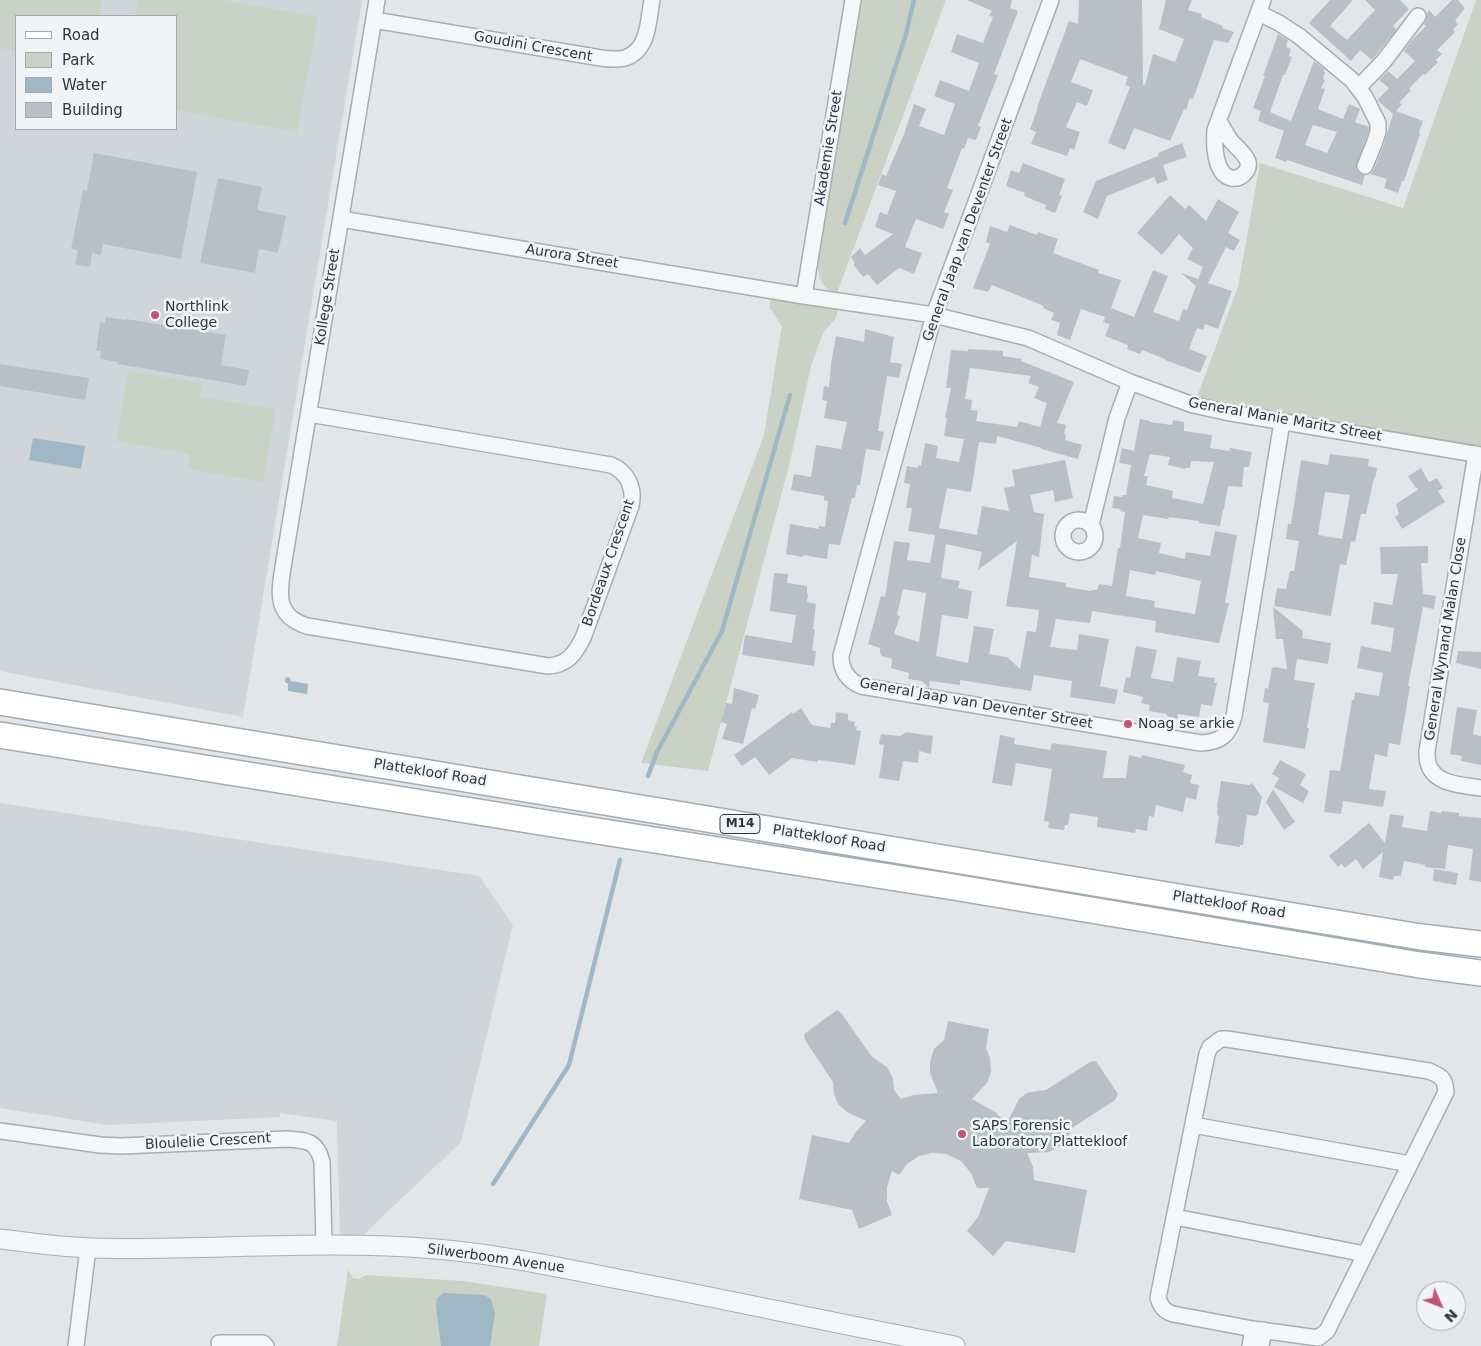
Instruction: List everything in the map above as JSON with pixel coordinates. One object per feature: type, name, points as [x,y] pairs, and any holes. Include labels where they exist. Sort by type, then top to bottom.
[{"type":"main road","name":"Plattekloof Road","points":[[0,702],[1421,937],[1481,944]]},
{"type":"main road","name":"Plattekloof Road","points":[[0,735],[947,886],[1420,965],[1481,973]]},
{"type":"street","name":"Kollege Street","points":[[280,594],[377,0]]},
{"type":"street","name":"Goudini Crescent","points":[[374,20],[601,58],[624,58],[635,53],[642,46],[652,0]]},
{"type":"street","name":"Akademie Street","points":[[804,296],[854,0]]},
{"type":"street","name":"General Jaap van Deventer Street","points":[[1051,0],[934,315],[841,656],[846,676],[861,686],[1201,743],[1217,741],[1228,731],[1234,716],[1282,422]]},
{"type":"street","points":[[1219,121],[1261,6],[1279,23],[1299,36],[1352,80],[1365,97],[1378,123],[1378,132],[1365,166]]},
{"type":"street","points":[[1358,88],[1384,62],[1418,16]]},
{"type":"street","name":"Aurora Street","points":[[341,219],[804,296]]},
{"type":"street","name":"General Manie Maritz Street","points":[[804,296],[934,315],[1028,338],[1130,382],[1193,405],[1479,455]]},
{"type":"street","points":[[1091,526],[1117,418],[1130,382]]},
{"type":"street","name":"Bordeaux Crescent","points":[[280,594],[280,603],[283,610],[297,623],[307,626],[548,666],[556,665],[571,658],[583,638],[633,498],[633,492],[626,476],[619,468],[611,465],[309,414]]},
{"type":"street","name":"General Wynand Malan Close","points":[[1479,455],[1427,751],[1428,763],[1432,772],[1441,779],[1450,783],[1481,788]]},
{"type":"street","points":[[1221,1039],[1428,1070],[1440,1076],[1445,1083],[1446,1092],[1410,1164],[1324,1335],[1318,1338],[1310,1338],[1173,1314],[1161,1307],[1158,1298],[1159,1292],[1207,1054],[1210,1047],[1221,1039]]},
{"type":"street","points":[[1193,1125],[1410,1164]]},
{"type":"street","name":"Bloulelie Crescent","points":[[0,1131],[100,1145],[121,1146],[288,1139],[304,1140],[313,1144],[320,1152],[322,1162],[324,1245]]},
{"type":"street","points":[[1175,1217],[1365,1254]]},
{"type":"street","name":"Silwerboom Avenue","points":[[0,1239],[88,1248],[203,1249],[275,1245],[324,1245],[434,1249],[553,1266],[955,1346]]},
{"type":"street","points":[[76,1346],[88,1248]]},
{"type":"street","points":[[1250,1346],[1259,1329]]},
{"type":"street","points":[[1259,1329],[1261,1346]]},
{"type":"street","points":[[220,1343],[263,1343],[266,1346]]},
{"type":"shaded area","name":"Northlink College","points":[[0,0],[362,0],[243,717],[0,671]]},
{"type":"shaded area","points":[[0,803],[479,876],[513,925],[461,1142],[359,1239],[340,1238],[337,1121],[280,1113],[280,1117],[108,1125],[0,1108]]},
{"type":"green space","points":[[0,0],[102,0],[99,15],[15,15],[15,51],[0,48]]},
{"type":"green space","points":[[138,0],[223,0],[318,17],[297,132],[178,110],[178,15],[135,15]]},
{"type":"green space","points":[[861,0],[946,0],[837,293],[832,292],[822,283],[818,265]]},
{"type":"green space","points":[[1476,0],[1481,0],[1481,446],[1303,418],[1197,397],[1238,287],[1260,163],[1403,208]]},
{"type":"green space","points":[[771,298],[838,309],[836,318],[823,333],[811,366],[789,466],[708,771],[641,763],[764,435],[782,326],[769,307]]},
{"type":"green space","points":[[128,371],[202,383],[200,397],[276,409],[263,482],[188,469],[190,454],[116,441]]},
{"type":"green space","points":[[348,1270],[353,1278],[359,1279],[366,1275],[463,1281],[547,1294],[539,1346],[337,1346]]},
{"type":"water","points":[[33,438],[85,446],[81,469],[29,460]]},
{"type":"water","points":[[287,677],[291,681],[308,684],[307,694],[288,691],[288,684],[285,682]]},
{"type":"water","points":[[443,1293],[484,1295],[491,1299],[495,1313],[490,1346],[441,1346],[436,1306],[437,1299]]},
{"type":"building","points":[[967,0],[1012,0],[1010,8],[1018,11],[994,74],[998,75],[978,126],[981,127],[976,140],[968,138],[964,149],[962,148],[947,188],[953,190],[944,212],[949,214],[943,229],[916,219],[905,247],[922,253],[914,274],[899,268],[877,285],[868,274],[863,277],[853,264],[855,263],[851,257],[860,248],[865,255],[893,234],[875,227],[880,212],[887,215],[896,191],[878,185],[882,174],[886,176],[904,134],[914,104],[926,109],[919,126],[944,135],[955,104],[934,96],[940,80],[969,91],[979,63],[951,52],[957,34],[983,43],[993,17],[989,16],[992,11]]},
{"type":"building","points":[[1079,0],[1142,0],[1143,85],[1145,85],[1153,54],[1175,62],[1184,39],[1159,29],[1166,0],[1192,0],[1188,10],[1202,14],[1201,17],[1234,32],[1228,43],[1214,40],[1193,99],[1190,98],[1170,141],[1134,128],[1125,150],[1108,143],[1130,87],[1125,85],[1128,77],[1080,59],[1071,82],[1093,90],[1087,106],[1077,102],[1066,127],[1080,132],[1074,150],[1070,148],[1067,156],[1031,144],[1036,132],[1030,129],[1069,21],[1078,24]]},
{"type":"building","points":[[1330,0],[1353,0],[1330,26],[1347,40],[1375,10],[1365,0],[1400,0],[1409,9],[1393,26],[1397,29],[1372,60],[1360,50],[1351,61],[1309,23]]},
{"type":"building","points":[[1452,0],[1458,0],[1465,8],[1455,21],[1458,24],[1453,30],[1455,32],[1437,50],[1442,54],[1436,60],[1438,62],[1409,89],[1411,90],[1399,103],[1402,104],[1396,111],[1423,121],[1404,181],[1402,181],[1398,193],[1384,188],[1387,179],[1370,174],[1374,170],[1383,147],[1393,114],[1377,100],[1389,88],[1379,80],[1388,71],[1397,79],[1415,61],[1404,51],[1426,26],[1424,24],[1427,13],[1429,10],[1435,17]]},
{"type":"building","points":[[1278,34],[1288,40],[1286,47],[1291,49],[1289,56],[1292,57],[1285,75],[1283,75],[1270,112],[1291,121],[1314,61],[1324,69],[1323,79],[1325,80],[1321,88],[1325,89],[1318,109],[1343,119],[1349,104],[1360,109],[1355,122],[1369,127],[1356,167],[1358,172],[1365,175],[1362,185],[1287,160],[1286,162],[1275,158],[1284,131],[1258,121],[1261,111],[1253,108],[1265,76],[1263,76]],"holes":[[[1313,125],[1337,132],[1327,153],[1305,145]]]},
{"type":"building","points":[[1182,143],[1187,157],[1163,165],[1168,180],[1157,184],[1154,177],[1107,196],[1098,219],[1083,212],[1096,181],[1158,156],[1158,153]]},
{"type":"building","points":[[94,153],[197,172],[181,259],[103,244],[101,255],[92,253],[90,267],[75,264],[78,250],[71,249],[83,190],[87,191]]},
{"type":"building","points":[[1023,163],[1065,179],[1059,195],[1062,196],[1055,213],[1045,209],[1046,205],[1024,196],[1025,193],[1006,186],[1011,170],[1019,173]]},
{"type":"building","points":[[218,178],[262,187],[257,210],[286,216],[278,253],[259,249],[255,273],[200,263]]},
{"type":"building","points":[[1170,195],[1185,209],[1189,205],[1206,221],[1218,199],[1239,212],[1228,233],[1240,240],[1234,251],[1226,247],[1208,283],[1232,291],[1218,329],[1205,324],[1203,330],[1197,328],[1189,349],[1207,356],[1200,373],[1142,350],[1140,354],[1127,349],[1128,345],[1105,336],[1110,324],[1103,322],[1105,317],[1081,309],[1070,340],[1057,335],[1060,323],[1051,320],[1054,313],[1043,308],[1044,306],[992,285],[988,292],[973,288],[990,244],[986,242],[990,226],[1007,232],[1010,225],[1037,235],[1038,232],[1058,239],[1053,253],[1099,270],[1098,273],[1121,280],[1111,308],[1134,317],[1153,270],[1168,276],[1153,312],[1179,321],[1183,309],[1187,310],[1196,286],[1181,273],[1198,279],[1203,267],[1187,259],[1193,248],[1179,234],[1162,255],[1137,233]]},
{"type":"building","points":[[106,317],[226,335],[221,365],[249,370],[246,386],[118,364],[118,362],[100,359],[101,351],[96,351],[100,322],[105,323]]},
{"type":"building","points":[[865,329],[894,337],[890,362],[902,364],[899,378],[887,376],[878,431],[884,432],[880,451],[866,449],[860,485],[857,485],[855,498],[852,498],[840,545],[829,544],[827,559],[786,554],[790,524],[819,529],[819,526],[825,527],[828,501],[824,500],[824,496],[791,490],[794,474],[811,477],[816,445],[841,449],[847,422],[824,418],[827,401],[822,400],[824,386],[829,387],[836,336],[864,342]]},
{"type":"building","points":[[968,349],[1003,351],[1003,356],[1022,359],[1021,361],[1074,382],[1057,423],[1066,425],[1065,440],[1082,445],[1078,459],[997,436],[996,444],[979,442],[971,492],[947,488],[939,528],[977,535],[982,506],[1009,511],[1004,488],[1015,486],[1012,470],[1065,460],[1073,498],[1055,502],[1053,490],[1030,495],[1034,512],[1044,514],[1039,557],[1032,555],[1029,577],[1066,583],[1066,587],[1091,591],[1097,590],[1099,584],[1112,586],[1125,512],[1120,511],[1121,509],[1112,508],[1114,496],[1122,497],[1126,495],[1131,465],[1119,463],[1122,448],[1134,451],[1140,419],[1172,425],[1173,420],[1184,422],[1184,431],[1212,435],[1210,448],[1229,451],[1230,448],[1252,452],[1249,467],[1244,467],[1242,487],[1228,486],[1220,526],[1199,523],[1199,521],[1143,515],[1138,538],[1161,543],[1159,553],[1185,559],[1186,552],[1210,556],[1215,531],[1237,535],[1225,603],[1229,603],[1219,643],[1155,632],[1156,621],[1092,611],[1090,623],[1056,619],[1050,647],[1077,650],[1079,634],[1109,639],[1100,686],[1118,690],[1115,704],[1070,697],[1072,681],[1034,675],[1031,691],[960,680],[960,685],[930,681],[929,688],[922,681],[908,679],[909,673],[891,668],[892,659],[882,656],[880,648],[868,644],[881,596],[885,597],[894,541],[910,543],[907,560],[930,563],[935,535],[908,531],[912,508],[906,508],[910,484],[904,483],[907,466],[918,468],[918,465],[921,466],[925,443],[938,446],[936,458],[959,462],[964,439],[944,436],[947,418],[945,418],[951,388],[946,388],[951,350],[968,351]],"holes":[[[970,368],[1031,376],[1028,383],[1039,387],[1034,398],[1047,403],[1040,427],[1019,421],[1017,427],[976,421],[978,411],[971,410],[972,400],[965,399]],[[1150,454],[1170,457],[1168,465],[1185,469],[1190,468],[1191,461],[1214,462],[1203,504],[1172,498],[1173,491],[1146,485],[1148,476],[1144,476]],[[1017,541],[1006,606],[1039,610],[1036,632],[1027,631],[1020,669],[1007,657],[989,654],[994,629],[974,626],[968,663],[936,656],[942,615],[968,619],[972,591],[958,588],[960,581],[941,578],[946,544],[982,552],[978,570]],[[1130,570],[1155,575],[1156,571],[1201,581],[1195,614],[1154,607],[1155,601],[1126,596]],[[903,589],[926,593],[919,642],[894,634],[900,616],[897,615]]]},
{"type":"building","points":[[0,364],[89,378],[85,400],[0,386]]},
{"type":"building","points":[[1330,454],[1369,459],[1368,466],[1377,468],[1366,514],[1361,514],[1355,542],[1351,541],[1346,565],[1340,564],[1331,616],[1274,606],[1277,588],[1286,589],[1290,571],[1294,571],[1299,541],[1286,539],[1288,524],[1291,524],[1301,460],[1328,465]],"holes":[[[1325,492],[1350,495],[1342,539],[1318,535]]]},
{"type":"building","points":[[1421,468],[1429,482],[1437,478],[1443,488],[1438,491],[1445,502],[1402,529],[1395,517],[1399,514],[1396,504],[1419,489],[1416,488],[1408,476]]},
{"type":"building","points":[[1428,546],[1428,563],[1421,563],[1423,594],[1436,596],[1434,609],[1423,607],[1408,686],[1410,686],[1400,745],[1389,743],[1387,757],[1375,754],[1369,789],[1386,791],[1383,807],[1343,801],[1341,814],[1324,812],[1330,770],[1340,771],[1355,692],[1379,696],[1383,673],[1357,668],[1361,646],[1391,652],[1394,628],[1371,624],[1374,602],[1392,605],[1398,574],[1381,574],[1380,547]]},
{"type":"building","points":[[774,573],[788,574],[787,583],[807,586],[807,602],[816,604],[812,650],[816,651],[814,666],[742,655],[745,635],[792,643],[796,615],[770,611]]},
{"type":"building","points":[[1273,607],[1303,631],[1302,638],[1331,643],[1328,664],[1297,659],[1294,680],[1315,683],[1305,749],[1263,742],[1269,703],[1263,702],[1265,688],[1268,689],[1272,668],[1287,669],[1283,639],[1276,639]]},
{"type":"building","points":[[1136,646],[1157,650],[1151,678],[1173,682],[1177,657],[1201,661],[1198,676],[1215,678],[1214,683],[1217,683],[1212,706],[1201,704],[1199,717],[1178,714],[1177,719],[1167,716],[1167,714],[1149,711],[1150,705],[1141,703],[1143,697],[1123,692],[1126,677],[1130,678]]},
{"type":"building","points":[[1458,651],[1481,652],[1481,669],[1456,663]]},
{"type":"building","points":[[734,688],[759,695],[755,709],[752,708],[743,744],[722,739],[727,724],[721,722],[726,703],[732,704]]},
{"type":"building","points":[[1457,707],[1477,710],[1473,734],[1481,736],[1481,765],[1461,761],[1462,756],[1450,754]]},
{"type":"building","points":[[801,708],[812,725],[830,728],[831,723],[835,723],[836,712],[848,714],[848,720],[855,722],[856,730],[861,731],[855,765],[792,758],[769,775],[755,757],[742,766],[734,755],[792,712],[793,714]]},
{"type":"building","points":[[906,732],[933,736],[931,754],[919,751],[918,763],[903,761],[899,781],[879,778],[884,745],[879,744],[881,734],[900,736]]},
{"type":"building","points":[[1000,735],[1015,738],[1014,744],[1050,750],[1052,743],[1107,751],[1103,778],[1126,778],[1129,755],[1141,758],[1142,755],[1185,765],[1183,772],[1192,775],[1190,783],[1199,785],[1196,800],[1186,797],[1183,812],[1156,805],[1154,817],[1149,816],[1147,831],[1136,829],[1135,833],[1097,827],[1098,817],[1070,813],[1068,825],[1065,825],[1064,830],[1048,828],[1049,822],[1044,821],[1052,769],[1016,763],[1012,786],[992,783]]},
{"type":"building","points":[[1280,760],[1306,774],[1300,785],[1309,791],[1303,803],[1274,787],[1279,778],[1272,774]]},
{"type":"building","points":[[1221,781],[1249,785],[1252,783],[1262,797],[1258,814],[1256,816],[1247,815],[1243,845],[1240,845],[1240,847],[1215,843]]},
{"type":"building","points":[[1273,789],[1295,822],[1284,830],[1266,802]]},
{"type":"building","points":[[1430,811],[1459,813],[1459,816],[1481,818],[1481,882],[1469,880],[1473,849],[1448,845],[1445,869],[1425,867],[1425,865],[1404,861],[1401,876],[1394,876],[1393,880],[1379,877],[1383,852],[1363,869],[1356,859],[1345,868],[1341,864],[1338,867],[1329,856],[1369,823],[1385,843],[1390,814],[1404,816],[1402,827],[1427,831]]},
{"type":"building","points":[[1434,869],[1458,873],[1456,885],[1433,881]]},
{"type":"building","name":"SAPS Forensic Laboratory Plattekloof","points":[[837,1010],[842,1014],[872,1057],[887,1067],[893,1078],[894,1090],[901,1099],[913,1095],[938,1093],[930,1073],[930,1062],[934,1049],[944,1040],[948,1021],[989,1029],[986,1048],[990,1058],[991,1072],[987,1083],[972,1099],[995,1112],[1007,1123],[1019,1099],[1027,1093],[1046,1090],[1090,1062],[1096,1061],[1118,1094],[1115,1100],[1072,1128],[1068,1138],[1059,1147],[1049,1152],[1027,1153],[1033,1167],[1034,1180],[1087,1190],[1075,1253],[1006,1241],[993,1256],[967,1231],[978,1217],[989,1188],[977,1188],[971,1173],[961,1161],[946,1154],[932,1153],[919,1156],[907,1164],[899,1175],[892,1171],[887,1187],[887,1201],[892,1215],[859,1229],[852,1210],[799,1199],[812,1135],[849,1143],[866,1121],[847,1112],[838,1104],[834,1094],[833,1082],[805,1040],[804,1034]]},
{"type":"waterway","points":[[845,223],[906,34],[914,0]]},
{"type":"waterway","points":[[648,776],[657,752],[722,631],[790,395]]},
{"type":"waterway","points":[[493,1184],[569,1065],[620,860]]},
{"type":"place","name":"Northlink College","points":[[155,315]]},
{"type":"place","name":"Noag se arkie","points":[[1128,724]]},
{"type":"place","name":"SAPS Forensic Laboratory Plattekloof","points":[[962,1134]]}]
